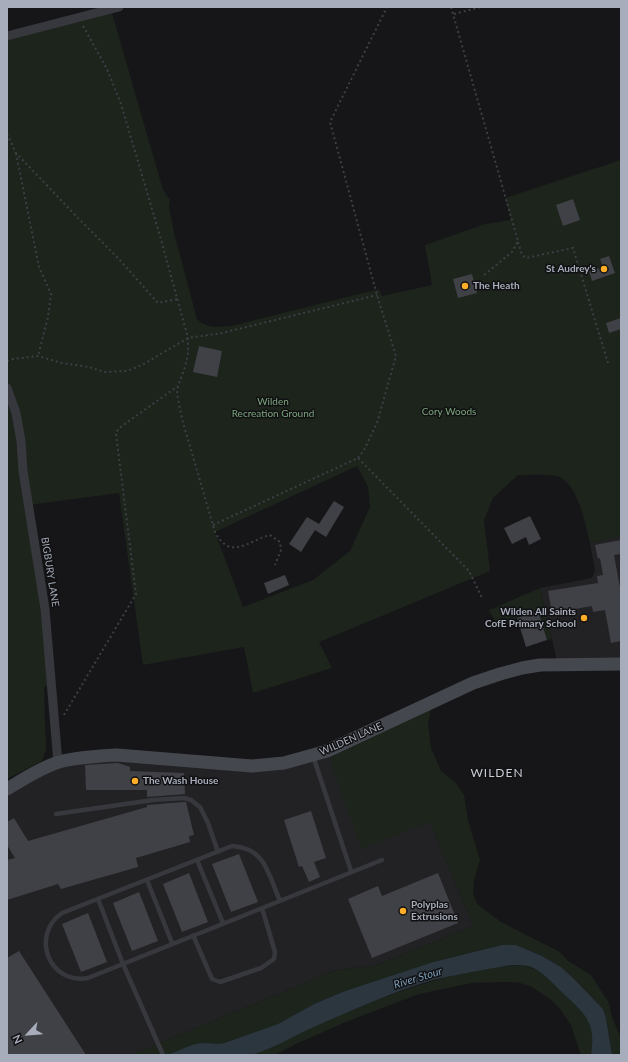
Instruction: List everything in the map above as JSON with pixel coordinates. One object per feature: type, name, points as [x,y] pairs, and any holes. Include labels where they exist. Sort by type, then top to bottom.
[{"type":"street","points":[[7,36],[119,7]]},
{"type":"street","name":"BIGBURY LANE","points":[[7,388],[16,413],[21,441],[23,471],[45,609],[58,762]]},
{"type":"street","name":"WILDEN LANE","points":[[7,789],[30,775],[58,762],[80,758],[117,755],[258,766],[284,763],[313,756],[348,743],[473,683],[500,674],[540,665],[621,664]]},
{"type":"lane","points":[[313,756],[352,871]]},
{"type":"lane","points":[[56,814],[153,800],[184,798],[191,800],[200,807],[208,823],[218,852]]},
{"type":"lane","points":[[280,901],[263,860],[254,851],[242,847],[232,846],[62,913],[53,920],[46,935],[48,955],[57,970],[72,979],[88,978],[172,943],[280,901],[352,871],[382,860]]},
{"type":"lane","points":[[197,860],[223,923]]},
{"type":"lane","points":[[147,880],[172,943]]},
{"type":"lane","points":[[98,899],[123,964],[163,1055]]},
{"type":"lane","points":[[193,935],[212,978],[220,982],[261,968],[274,959],[275,952],[262,908]]},
{"type":"path","points":[[213,525],[358,458],[364,450],[377,423],[396,356],[376,295],[330,122],[387,7]]},
{"type":"path","points":[[451,7],[522,255],[526,258],[573,248],[608,363]]},
{"type":"path","points":[[454,14],[481,7]]},
{"type":"path","points":[[78,17],[107,68],[121,104],[188,338],[186,367],[178,386],[178,394],[182,419],[213,525],[219,540],[223,544],[230,547],[240,546],[270,535],[274,537],[280,542],[281,550],[275,565]]},
{"type":"path","points":[[7,134],[16,153],[39,267],[51,294],[48,317],[38,356]]},
{"type":"path","points":[[16,153],[118,258],[158,303],[177,298]]},
{"type":"path","points":[[482,276],[512,252],[518,241]]},
{"type":"path","points":[[7,361],[38,356],[62,363],[89,367],[104,372],[127,371],[142,365],[188,338],[222,333],[376,295]]},
{"type":"path","points":[[56,730],[136,594],[116,434],[118,429],[178,386]]},
{"type":"path","points":[[358,458],[469,571],[482,598]]},
{"type":"shaded area","name":"Wilden All Saints CofE Primary School","points":[[621,536],[621,664],[558,665],[540,588],[592,578],[595,571],[590,543]]},
{"type":"shaded area","points":[[327,751],[430,822],[473,926],[374,966],[336,970],[131,1055],[7,1055],[7,789],[69,760],[237,765]]},
{"type":"green space","points":[[112,13],[163,190],[170,200],[169,206],[174,233],[197,319],[209,326],[231,326],[379,289],[382,296],[432,285],[425,245],[485,224],[511,220],[505,198],[621,160],[621,536],[590,543],[583,515],[575,494],[564,480],[551,475],[518,475],[493,498],[484,520],[490,571],[319,642],[332,668],[253,693],[244,647],[143,665],[119,493],[28,505],[52,685],[44,687],[46,749],[42,761],[7,779],[7,37]],"holes":[[[357,466],[368,487],[370,507],[350,551],[313,580],[243,607],[215,532]]]},
{"type":"green space","points":[[540,588],[552,639],[547,640],[538,611],[517,618],[499,628],[489,610]]},
{"type":"green space","points":[[433,702],[428,723],[431,748],[441,771],[456,783],[464,795],[468,820],[480,860],[474,880],[473,893],[477,904],[501,922],[560,952],[568,961],[591,975],[609,1003],[612,1017],[621,1039],[621,1055],[612,1055],[606,1018],[603,1009],[561,967],[542,956],[516,945],[502,945],[433,962],[345,991],[314,1004],[278,1024],[218,1045],[205,1043],[167,1055],[131,1055],[336,970],[374,966],[473,926],[430,822],[361,849],[327,751]]},
{"type":"green space","points":[[522,965],[542,973],[554,983],[583,1013],[591,1025],[593,1032],[591,1055],[581,1055],[571,1025],[560,1009],[550,999],[532,987],[517,982],[499,982],[472,983],[419,994],[348,1021],[275,1055],[250,1055],[370,1003],[419,985],[470,972],[496,967]]},
{"type":"water","name":"River Stour","points":[[502,945],[516,945],[542,956],[561,967],[574,979],[603,1009],[606,1018],[612,1055],[591,1055],[591,1028],[584,1015],[540,972],[531,967],[519,965],[458,975],[433,980],[418,985],[358,1008],[251,1055],[167,1055],[195,1044],[224,1043],[278,1024],[314,1004],[345,991],[433,962]]},
{"type":"building","points":[[573,199],[580,220],[563,226],[556,205]]},
{"type":"building","name":"St Audrey's","points":[[609,256],[615,273],[592,281],[589,271],[603,267],[600,259]]},
{"type":"building","name":"The Heath","points":[[472,274],[477,293],[458,298],[453,279]]},
{"type":"building","points":[[621,318],[621,329],[609,333],[606,323]]},
{"type":"building","points":[[199,346],[222,351],[217,377],[193,372]]},
{"type":"building","points":[[334,501],[344,507],[326,537],[315,530],[301,552],[289,544],[307,517],[319,524]]},
{"type":"building","points":[[530,516],[541,539],[529,545],[526,537],[512,544],[504,528]]},
{"type":"building","points":[[621,540],[621,554],[614,555],[621,593],[621,641],[611,643],[605,610],[593,612],[592,606],[552,613],[548,591],[598,583],[597,576],[603,575],[600,558],[598,559],[595,545]]},
{"type":"building","points":[[285,575],[289,585],[268,594],[264,583]]},
{"type":"building","points":[[538,611],[547,640],[526,647],[517,618]]},
{"type":"building","name":"The Wash House","points":[[118,763],[130,767],[130,771],[184,773],[185,794],[147,797],[147,790],[86,790],[85,765]]},
{"type":"building","points":[[186,802],[194,835],[189,836],[190,842],[136,858],[138,867],[61,889],[58,884],[7,900],[7,860],[15,858],[7,845],[7,822],[14,818],[28,841],[147,807],[147,805]]},
{"type":"building","points":[[311,811],[326,858],[314,862],[320,877],[309,882],[302,866],[299,867],[284,820]]},
{"type":"building","points":[[239,854],[258,902],[231,912],[212,864]]},
{"type":"building","points":[[189,873],[208,922],[182,932],[163,884]]},
{"type":"building","name":"Polyplas Extrusions","points":[[438,873],[458,923],[372,958],[348,899],[378,886],[382,896]]},
{"type":"building","points":[[139,892],[158,941],[132,951],[113,903]]},
{"type":"building","points":[[88,913],[107,962],[81,972],[62,924]]},
{"type":"building","points":[[19,951],[86,1055],[7,1055],[7,958]]},
{"type":"place","name":"St Audrey's","points":[[604,269]]},
{"type":"place","name":"The Heath","points":[[465,286]]},
{"type":"place","name":"Wilden All Saints CofE Primary School","points":[[584,618]]},
{"type":"place","name":"The Wash House","points":[[135,781]]},
{"type":"place","name":"Polyplas Extrusions","points":[[403,911]]},
{"type":"district","name":"WILDEN","points":[[497,773]]},
{"type":"park label","name":"Wilden Recreation Ground","points":[[273,408]]},
{"type":"park label","name":"Cory Woods","points":[[449,412]]}]
